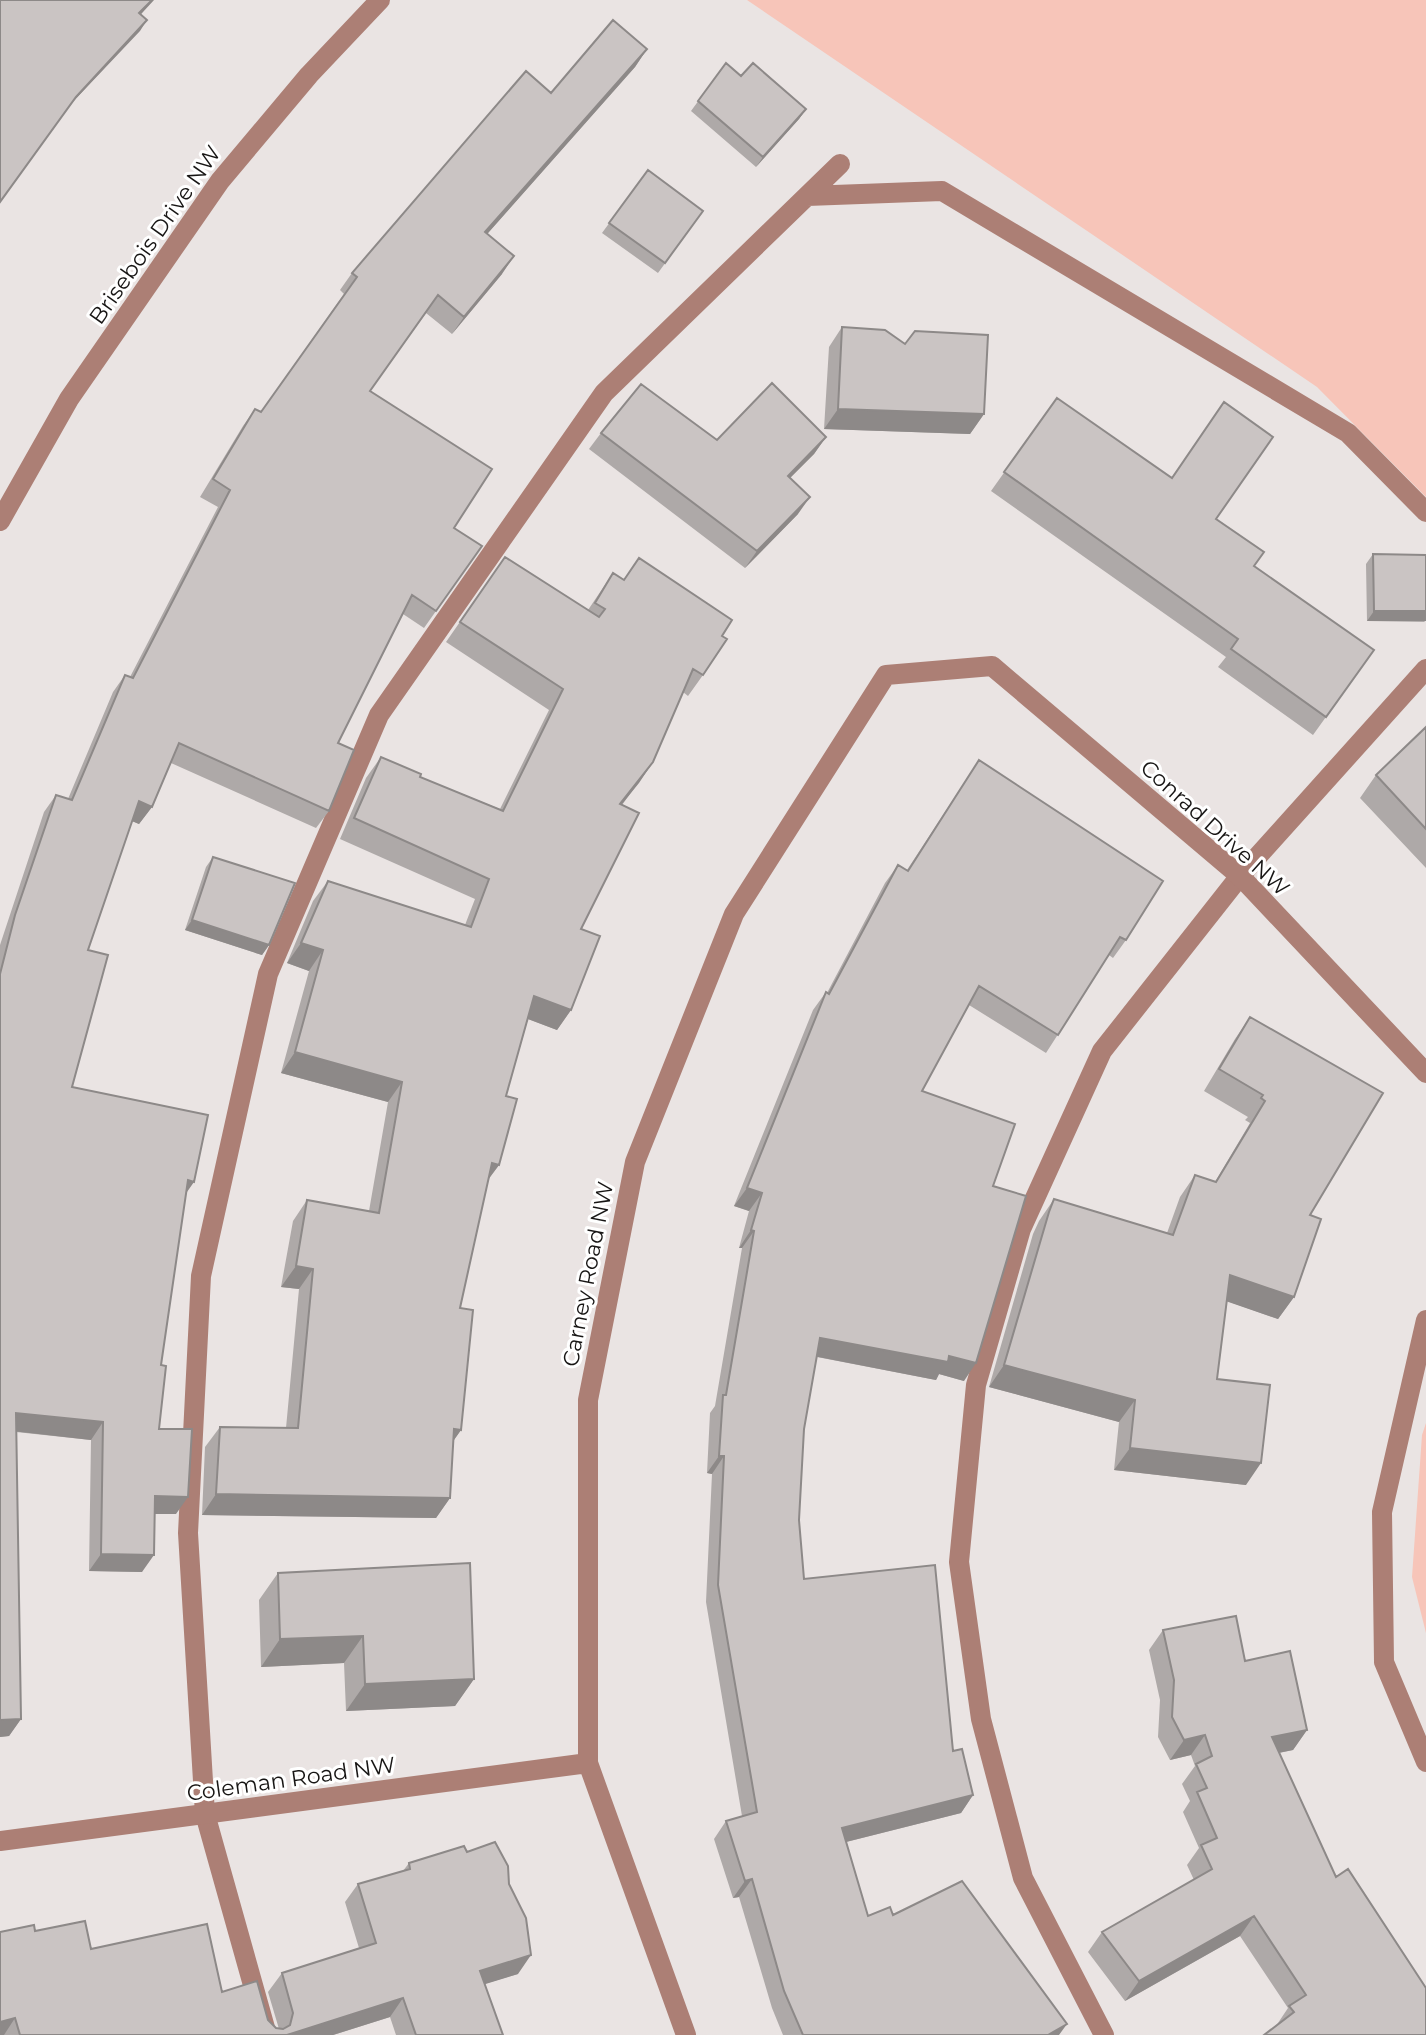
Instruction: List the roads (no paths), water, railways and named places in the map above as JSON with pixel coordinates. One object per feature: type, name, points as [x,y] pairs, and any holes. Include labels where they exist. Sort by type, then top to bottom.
[{"type":"street","name":"Brisebois Drive NW","points":[[0,521],[69,399],[220,181],[309,75],[380,0]]},
{"type":"street","points":[[267,2035],[205,1814],[188,1533],[201,1276],[268,974],[379,715],[604,393],[840,164]]},
{"type":"street","points":[[807,196],[942,191],[1348,433],[1426,512]]},
{"type":"street","name":"Conrad Drive NW","points":[[992,666],[1240,876],[1426,1073]]},
{"type":"street","name":"Carney Road NW","points":[[686,2035],[588,1763],[588,1400],[635,1162],[734,914],[886,675],[992,666]]},
{"type":"street","points":[[1104,2035],[1023,1878],[981,1719],[959,1562],[976,1385],[1021,1229],[1102,1051],[1240,876],[1426,669]]},
{"type":"street","points":[[1426,1320],[1382,1512],[1384,1662],[1426,1762]]},
{"type":"street","name":"Coleman Road NW","points":[[0,1841],[588,1763]]}]
